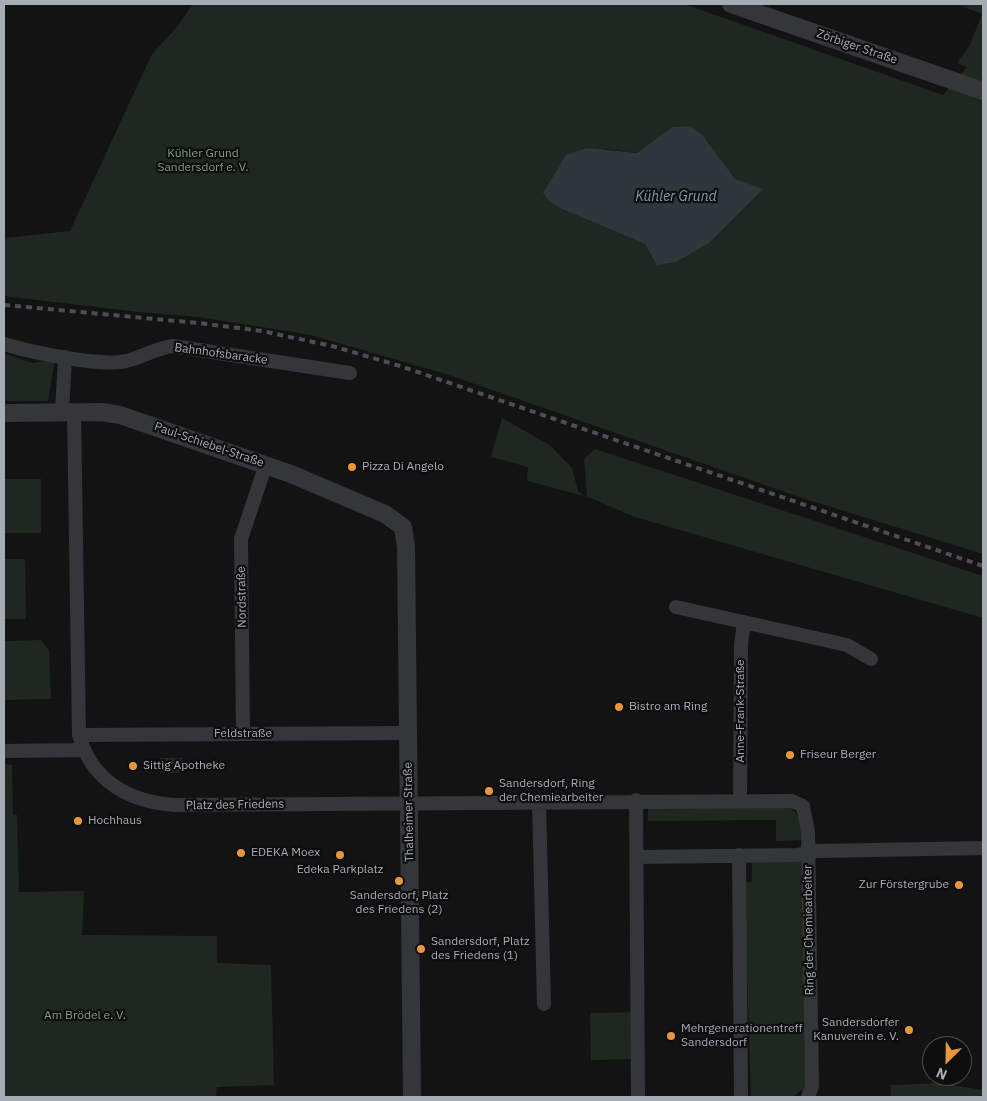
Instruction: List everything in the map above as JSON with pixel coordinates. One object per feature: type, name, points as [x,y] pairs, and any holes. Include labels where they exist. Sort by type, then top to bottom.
[{"type":"street","name":"Zörbiger Straße","points":[[731,4],[983,91]]},
{"type":"street","name":"Bahnhofsbaracke","points":[[4,344],[65,357],[113,362],[125,362],[151,350],[173,346],[350,373]]},
{"type":"street","points":[[4,751],[83,750],[79,735],[65,357]]},
{"type":"street","name":"Paul-Schiebel-Straße","points":[[4,413],[68,411],[102,412],[120,415],[266,464],[385,514],[403,527]]},
{"type":"street","name":"Nordstraße","points":[[243,734],[241,539],[266,464]]},
{"type":"street","name":"Thalheimer Straße","points":[[403,527],[406,547],[412,1097]]},
{"type":"street","points":[[676,607],[847,645],[871,659]]},
{"type":"street","name":"Anne-Frank-Straße","points":[[740,800],[741,645],[744,622]]},
{"type":"street","name":"Feldstraße","points":[[79,735],[408,733]]},
{"type":"street","name":"Platz des Friedens","points":[[83,750],[103,776],[120,790],[139,800],[155,804],[408,803]]},
{"type":"street","points":[[636,800],[638,1097]]},
{"type":"street","name":"Ring der Chemiearbeiter","points":[[408,803],[783,800],[792,801],[803,806],[806,819],[808,853],[812,1086],[808,1097]]},
{"type":"street","points":[[539,802],[544,1004]]},
{"type":"street","name":"Ring der Chemiearbeiter","points":[[637,856],[797,855],[826,850],[983,848]]},
{"type":"street","points":[[739,855],[741,1097]]},
{"type":"green space","name":"Kühler Grund Sandersdorf e. V.","points":[[193,4],[684,4],[943,95],[967,67],[957,63],[970,45],[982,14],[957,4],[983,4],[983,554],[802,498],[449,375],[311,335],[199,317],[138,312],[4,296],[4,238],[70,231],[152,54],[176,28]],"holes":[[[672,127],[720,161],[735,179],[762,190],[645,244],[562,209],[606,149],[637,153]]]},
{"type":"green space","points":[[4,353],[32,363],[55,360],[48,401],[4,401]]},
{"type":"green space","points":[[502,418],[551,446],[572,468],[578,491],[586,497],[527,481],[528,467],[491,457]]},
{"type":"green space","points":[[595,449],[983,576],[983,618],[635,517],[587,497],[584,459]]},
{"type":"green space","points":[[4,479],[41,479],[41,533],[4,533]]},
{"type":"green space","points":[[4,559],[25,559],[26,619],[4,619]]},
{"type":"green space","points":[[41,640],[49,650],[51,699],[4,700],[4,641]]},
{"type":"green space","points":[[160,758],[182,758],[182,773],[160,773]]},
{"type":"green space","name":"Am Brödel e. V.","points":[[4,764],[12,765],[13,814],[17,815],[19,892],[84,891],[82,935],[217,936],[217,963],[271,965],[274,1085],[217,1087],[216,1097],[4,1097]]},
{"type":"green space","points":[[648,805],[785,805],[794,811],[799,819],[802,840],[776,841],[776,820],[648,821]]},
{"type":"green space","points":[[803,859],[805,1083],[803,1089],[793,1097],[751,1097],[744,882],[752,882],[752,861]]},
{"type":"green space","points":[[637,1012],[638,1059],[591,1060],[590,1013]]},
{"type":"green space","points":[[922,1084],[922,1086],[958,1086],[983,1090],[983,1097],[890,1097],[891,1085]]},
{"type":"water","name":"Kühler Grund","points":[[690,126],[703,136],[735,179],[763,189],[709,243],[676,262],[657,265],[645,244],[562,209],[549,201],[543,193],[566,155],[587,148],[637,153],[672,127]]},
{"type":"railway","points":[[4,305],[199,323],[262,331],[332,346],[400,366],[983,566]]},
{"type":"place","name":"Pizza Di Angelo","points":[[352,467]]},
{"type":"place","name":"Bistro am Ring","points":[[619,707]]},
{"type":"place","name":"Friseur Berger","points":[[790,755]]},
{"type":"place","name":"Sittig Apotheke","points":[[133,766]]},
{"type":"place","name":"Sandersdorf, Ring der Chemiearbeiter","points":[[489,791]]},
{"type":"place","name":"Hochhaus","points":[[78,821]]},
{"type":"place","name":"EDEKA Moex","points":[[241,853]]},
{"type":"place","name":"Edeka Parkplatz","points":[[340,855]]},
{"type":"place","name":"Sandersdorf, Platz des Friedens (2)","points":[[399,881]]},
{"type":"place","name":"Zur Förstergrube","points":[[959,885]]},
{"type":"place","name":"Sandersdorf, Platz des Friedens (1)","points":[[421,949]]},
{"type":"place","name":"Sandersdorfer Kanuverein e. V.","points":[[909,1030]]},
{"type":"place","name":"Mehrgenerationentreff Sandersdorf","points":[[671,1036]]}]
